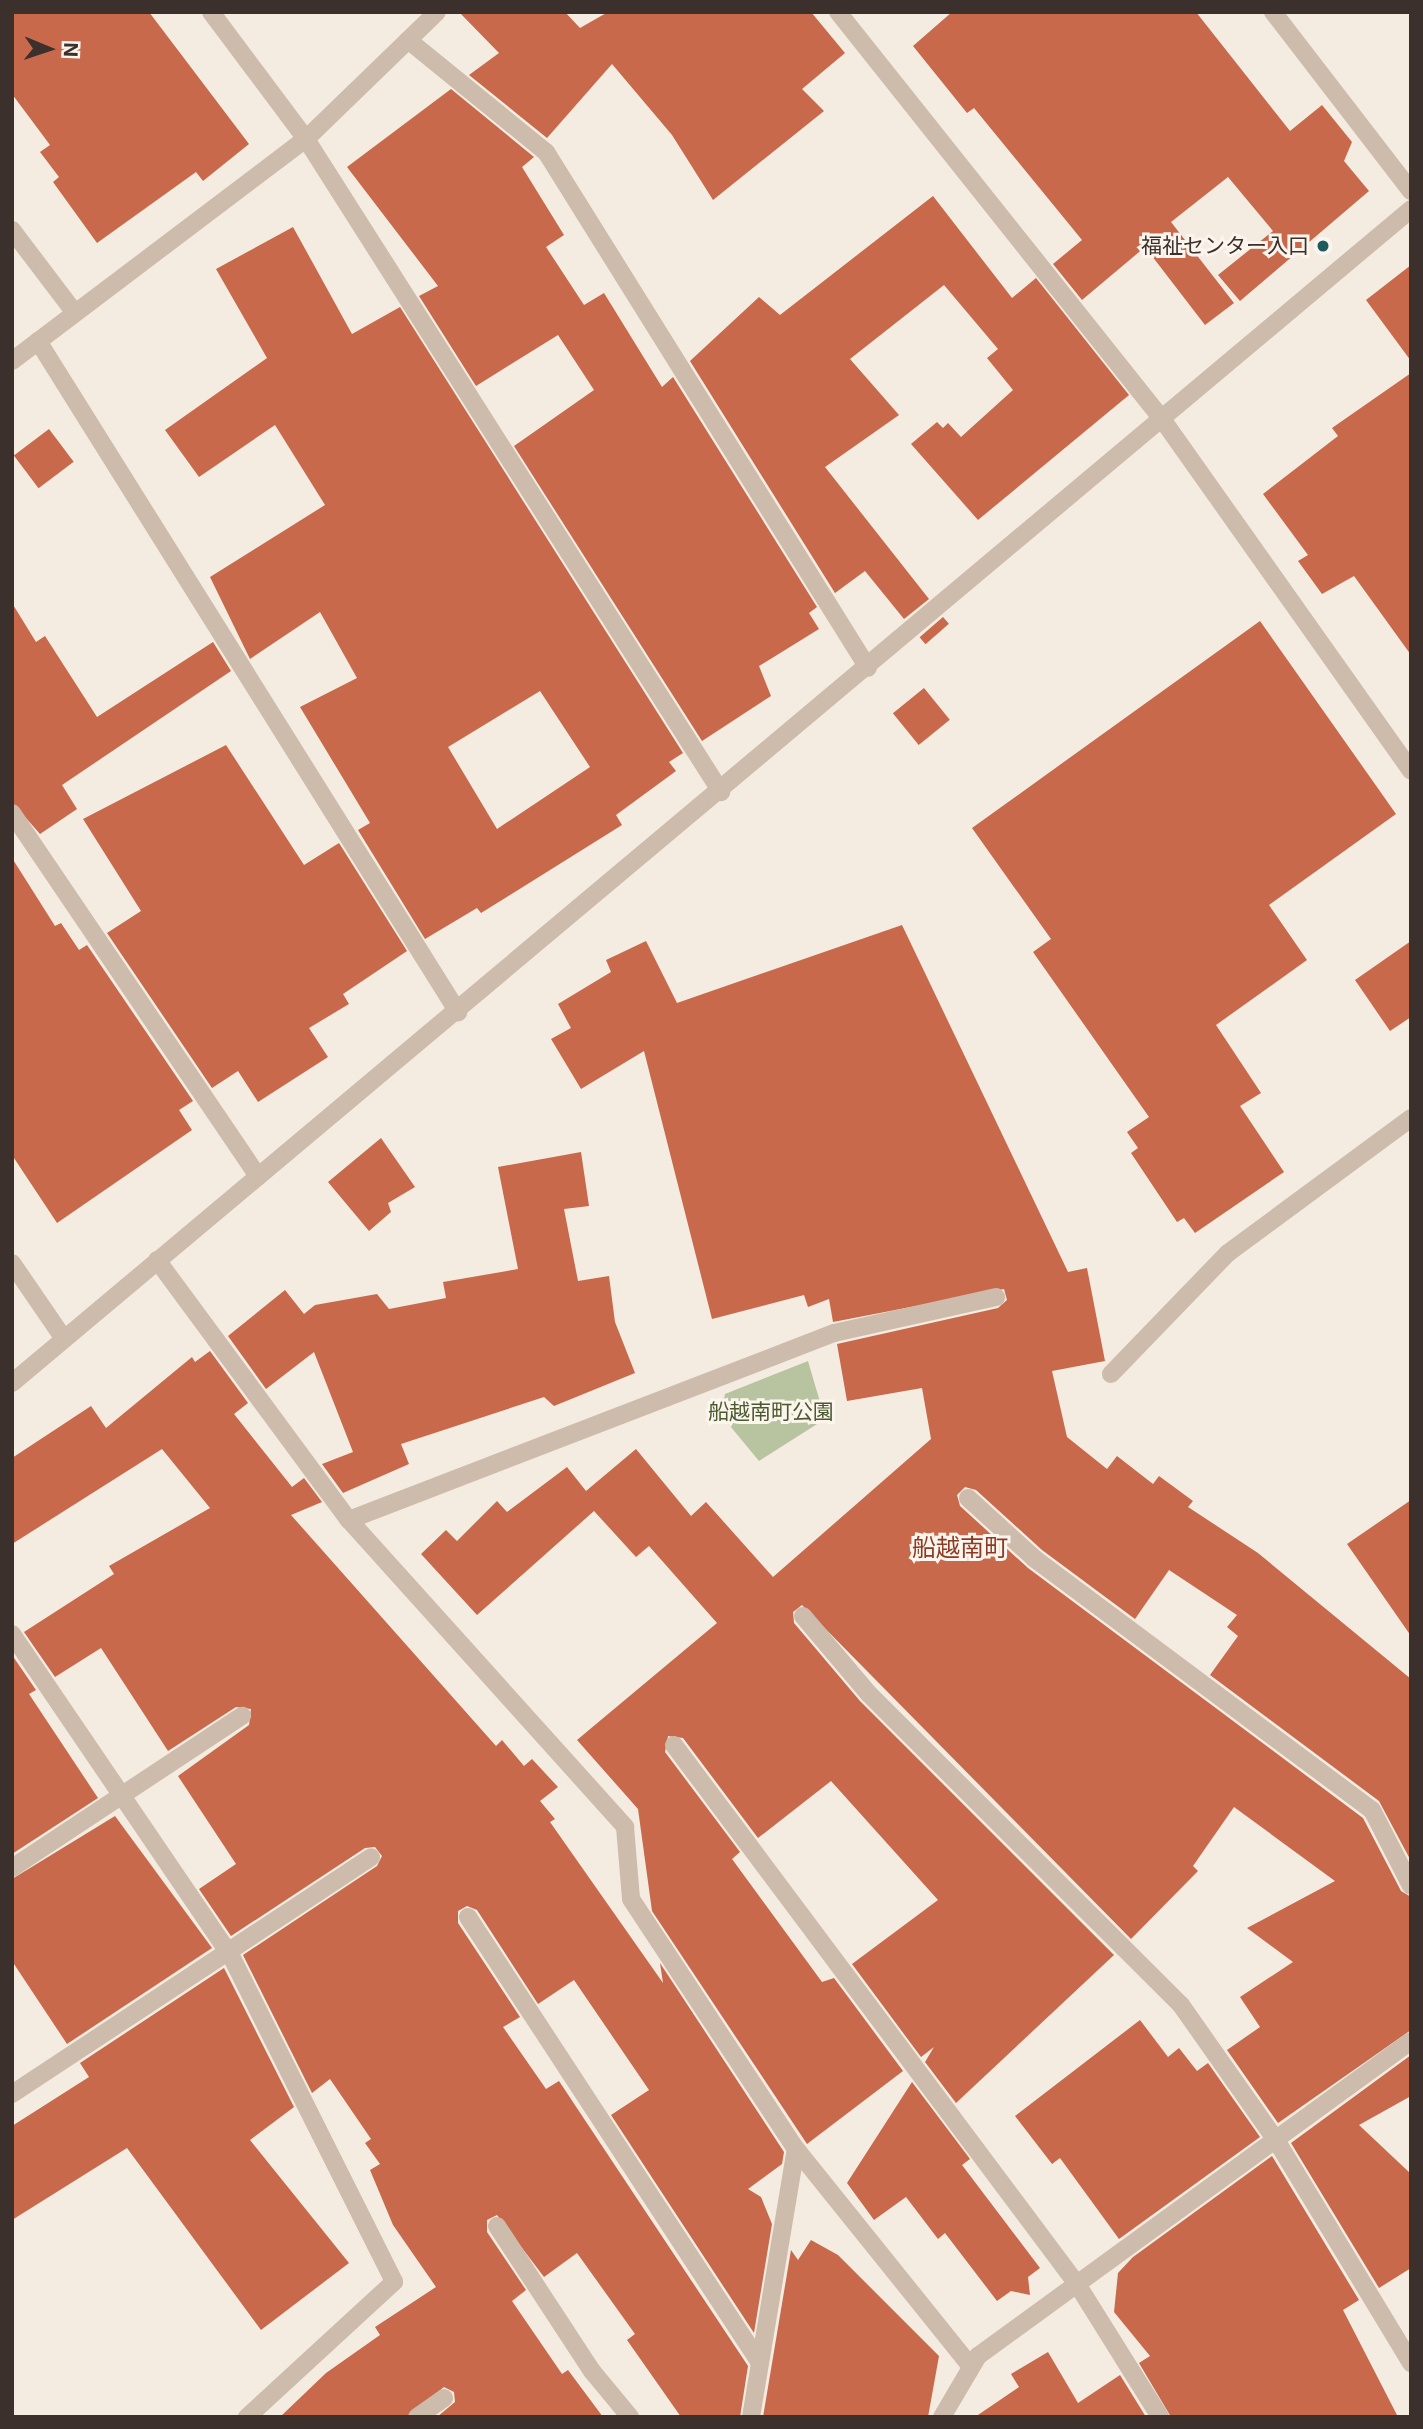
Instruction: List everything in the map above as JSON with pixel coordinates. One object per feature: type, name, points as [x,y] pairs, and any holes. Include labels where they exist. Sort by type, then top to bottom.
[{"type":"street","points":[[211,12],[306,139],[721,792]]},
{"type":"street","points":[[12,361],[306,139],[437,12]]},
{"type":"street","points":[[838,12],[1162,419],[1411,771]]},
{"type":"street","points":[[1273,12],[1411,191]]},
{"type":"street","points":[[408,40],[546,152],[868,668]]},
{"type":"street","points":[[12,1383],[721,792],[1411,209]]},
{"type":"street","points":[[12,230],[75,313]]},
{"type":"street","points":[[38,341],[458,1012]]},
{"type":"street","points":[[12,813],[258,1177]]},
{"type":"street","points":[[1111,1374],[1228,1253],[1411,1118]]},
{"type":"street","points":[[157,1260],[349,1520],[625,1826],[631,1899],[796,2149],[969,2364]]},
{"type":"street","points":[[12,1263],[64,1339]]},
{"type":"street","points":[[349,1520],[834,1333],[996,1297]]},
{"type":"street","points":[[968,1498],[1035,1559],[1372,1810],[1411,1886]]},
{"type":"street","points":[[803,1616],[869,1694],[1181,2005],[1276,2140],[1411,2363]]},
{"type":"street","points":[[12,1634],[225,1947],[394,2282],[247,2417]]},
{"type":"street","points":[[12,1868],[242,1716]]},
{"type":"street","points":[[674,1745],[1077,2284],[1160,2417]]},
{"type":"street","points":[[12,2094],[225,1947],[371,1857]]},
{"type":"street","points":[[468,1917],[760,2363]]},
{"type":"street","points":[[942,2417],[969,2364],[1411,2041]]},
{"type":"street","points":[[751,2417],[796,2149]]},
{"type":"street","points":[[496,2226],[592,2371],[630,2417]]},
{"type":"street","points":[[417,2417],[444,2398]]},
{"type":"green space","name":"船越南町公園","points":[[808,1361],[825,1419],[759,1461],[721,1415],[725,1394]]},
{"type":"building","points":[[12,12],[149,12],[249,144],[203,181],[196,172],[97,243],[53,182],[59,177],[40,152],[50,145],[12,94]]},
{"type":"building","points":[[459,12],[565,12],[580,28],[608,12],[811,12],[845,53],[802,89],[824,111],[713,200],[672,135],[612,64],[547,138],[469,75],[499,53]]},
{"type":"building","points":[[952,12],[1196,12],[1290,131],[1322,105],[1352,142],[1344,161],[1369,191],[1240,301],[1218,275],[1273,231],[1228,177],[1171,222],[1234,303],[1205,325],[1145,247],[1082,300],[1053,264],[1082,240],[974,108],[967,113],[913,46]]},
{"type":"building","points":[[451,89],[534,157],[522,167],[564,235],[546,247],[584,305],[604,293],[662,387],[673,377],[817,607],[809,613],[819,629],[759,666],[771,696],[702,741],[514,446],[594,390],[558,335],[476,386],[419,296],[438,286],[347,167]]},
{"type":"building","points":[[933,196],[1012,298],[1036,278],[1129,395],[978,520],[911,444],[937,422],[943,428],[948,423],[961,437],[1013,390],[987,358],[998,349],[944,285],[850,359],[899,415],[825,467],[929,599],[904,619],[865,571],[835,593],[690,361],[759,297],[780,315]]},
{"type":"building","points":[[293,227],[352,334],[400,307],[683,753],[669,762],[676,771],[616,815],[622,825],[481,913],[477,908],[425,939],[358,830],[370,823],[300,707],[357,678],[320,612],[250,659],[210,577],[325,505],[275,425],[199,477],[165,430],[267,358],[216,269]],"holes":[[[540,691],[590,767],[497,829],[448,747]]]},
{"type":"building","points":[[1411,265],[1411,361],[1366,300]]},
{"type":"building","points":[[1411,373],[1411,655],[1354,576],[1322,594],[1298,561],[1308,555],[1263,494],[1338,436],[1332,428]]},
{"type":"building","points":[[49,429],[74,462],[39,488],[14,455]]},
{"type":"building","points":[[12,603],[36,642],[45,636],[97,717],[213,642],[231,671],[62,785],[77,809],[40,834],[12,802]]},
{"type":"building","points":[[943,617],[949,624],[926,644],[920,637]]},
{"type":"building","points":[[1260,621],[1396,814],[1269,905],[1307,960],[1216,1025],[1261,1093],[1240,1106],[1284,1172],[1195,1233],[1184,1218],[1177,1222],[1131,1153],[1138,1148],[1127,1132],[1149,1117],[1033,952],[1051,939],[972,828]]},
{"type":"building","points":[[924,688],[950,720],[919,745],[893,713]]},
{"type":"building","points":[[226,745],[304,865],[339,843],[407,951],[343,994],[349,1004],[309,1028],[328,1057],[258,1102],[238,1071],[212,1088],[107,933],[141,911],[83,819]]},
{"type":"building","points":[[12,858],[55,926],[61,923],[79,950],[87,945],[193,1101],[179,1110],[192,1130],[57,1223],[12,1155]]},
{"type":"building","points":[[902,925],[1068,1272],[1087,1268],[1105,1361],[1052,1371],[1067,1437],[1107,1469],[1117,1456],[1153,1484],[1159,1476],[1193,1501],[1188,1507],[1258,1553],[1411,1679],[1411,1861],[1379,1801],[1210,1675],[1238,1636],[1227,1627],[1237,1615],[1169,1570],[1135,1619],[1042,1550],[976,1490],[965,1487],[957,1495],[960,1506],[1028,1568],[1363,1818],[1401,1891],[1411,1897],[1411,2030],[1278,2123],[1227,2050],[1260,2027],[1240,1997],[1293,1962],[1247,1928],[1335,1881],[1234,1807],[1193,1866],[1198,1871],[1131,1939],[802,1605],[793,1612],[794,1623],[860,1701],[1114,1955],[956,2103],[925,2062],[934,2047],[921,2057],[852,1964],[938,1900],[831,1781],[758,1838],[683,1738],[668,1736],[665,1752],[740,1852],[732,1859],[822,1982],[834,1978],[903,2071],[807,2144],[652,1911],[638,1809],[577,1740],[717,1623],[649,1546],[636,1557],[594,1511],[477,1615],[421,1554],[446,1530],[457,1541],[497,1501],[507,1512],[567,1467],[586,1491],[636,1449],[691,1516],[706,1502],[773,1577],[931,1439],[922,1388],[847,1401],[837,1344],[998,1308],[1007,1300],[1004,1289],[833,1322],[829,1299],[808,1307],[804,1295],[712,1319],[644,1051],[581,1089],[551,1039],[571,1028],[558,1004],[611,972],[606,960],[646,941],[677,1003]]},
{"type":"building","points":[[1411,941],[1411,1017],[1390,1031],[1355,980]]},
{"type":"building","points":[[381,1138],[415,1187],[388,1203],[391,1212],[369,1231],[328,1182]]},
{"type":"building","points":[[581,1152],[589,1206],[564,1209],[578,1281],[609,1276],[615,1322],[635,1373],[554,1406],[544,1397],[401,1444],[409,1464],[343,1493],[322,1464],[353,1452],[314,1352],[266,1389],[228,1336],[285,1290],[304,1314],[315,1305],[377,1294],[389,1309],[446,1298],[443,1282],[518,1269],[498,1167]]},
{"type":"building","points":[[210,1351],[248,1403],[234,1414],[292,1487],[304,1478],[322,1502],[291,1515],[496,1746],[502,1740],[524,1766],[532,1759],[558,1787],[540,1801],[555,1819],[550,1822],[663,1983],[660,1963],[784,2152],[782,2164],[748,2189],[761,2197],[772,2224],[754,2333],[611,2115],[649,2090],[574,1980],[538,2004],[477,1910],[467,1906],[458,1911],[458,1923],[520,2017],[503,2027],[546,2089],[559,2081],[748,2366],[740,2417],[681,2417],[627,2340],[635,2334],[577,2253],[544,2277],[497,2215],[487,2220],[487,2232],[526,2290],[512,2301],[562,2374],[568,2370],[603,2417],[437,2417],[455,2402],[454,2392],[444,2387],[406,2417],[280,2417],[326,2373],[380,2335],[375,2327],[436,2287],[393,2225],[370,2170],[380,2164],[365,2143],[371,2139],[330,2079],[312,2093],[243,1955],[377,1866],[382,1856],[375,1847],[365,1848],[231,1936],[199,1889],[236,1864],[178,1776],[249,1725],[251,1709],[236,1707],[168,1751],[101,1648],[55,1677],[24,1632],[114,1574],[109,1566],[210,1508],[162,1449],[12,1544],[12,1458],[91,1406],[106,1428],[192,1357],[195,1362]]},
{"type":"building","points":[[1411,1500],[1411,1636],[1347,1544]]},
{"type":"building","points":[[12,1655],[36,1690],[29,1694],[98,1798],[12,1854]]},
{"type":"building","points":[[115,1816],[212,1948],[67,2044],[12,1961],[12,1879]]},
{"type":"building","points":[[224,1968],[294,2107],[250,2140],[349,2263],[261,2330],[127,2148],[12,2220],[12,2126],[89,2077],[80,2063]]},
{"type":"building","points":[[1140,2020],[1168,2057],[1179,2048],[1197,2071],[1208,2063],[1260,2137],[1119,2239],[1060,2158],[1052,2164],[1015,2116]]},
{"type":"building","points":[[1411,2055],[1411,2096],[1359,2125],[1411,2174],[1411,2268],[1379,2288],[1291,2143]]},
{"type":"building","points":[[912,2082],[970,2159],[962,2165],[1040,2268],[1028,2277],[1030,2295],[1011,2291],[997,2301],[945,2233],[938,2239],[906,2197],[874,2220],[847,2183]]},
{"type":"building","points":[[1272,2156],[1359,2300],[1343,2310],[1398,2417],[1171,2417],[1139,2363],[1150,2356],[1114,2312],[1118,2273],[1133,2257]]},
{"type":"building","points":[[811,2240],[838,2255],[939,2356],[928,2417],[763,2417],[791,2250],[798,2260]]},
{"type":"building","points":[[1048,2352],[1078,2403],[1120,2375],[1146,2417],[975,2417],[1019,2387],[1011,2374]]},
{"type":"place","name":"福祉センター入口","points":[[1323,246]]},
{"type":"district","name":"船越南町","points":[[960,1548]]}]
